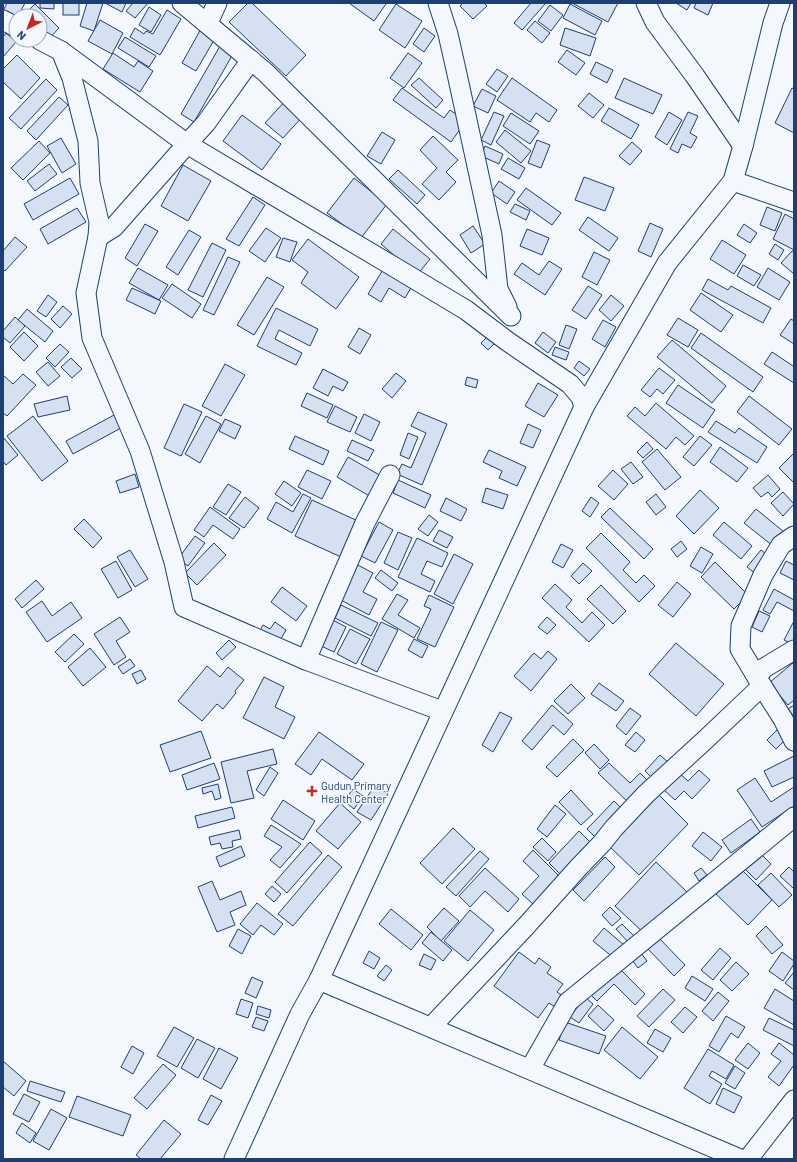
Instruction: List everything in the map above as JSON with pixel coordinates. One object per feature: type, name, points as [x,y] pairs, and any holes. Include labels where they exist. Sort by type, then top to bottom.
[{"type":"street","points":[[182,3],[208,23],[265,72],[511,316]]},
{"type":"street","points":[[208,23],[217,3]]},
{"type":"street","points":[[438,3],[448,34],[492,235],[498,290],[511,316],[507,341]]},
{"type":"street","points":[[646,3],[655,22],[695,76],[743,146]]},
{"type":"street","points":[[234,1159],[300,1014],[319,980],[442,711],[584,407],[667,263],[733,181],[773,23],[780,3]]},
{"type":"street","points":[[48,44],[61,51],[187,144],[466,310],[507,341],[570,384],[581,397],[584,407]]},
{"type":"street","points":[[61,51],[72,78],[88,141],[90,183],[99,222],[98,237],[86,293],[92,338],[140,451],[174,562],[184,607],[306,660],[442,711]]},
{"type":"street","points":[[98,237],[114,227],[206,123],[251,60]]},
{"type":"street","points":[[733,181],[794,202]]},
{"type":"street","points":[[306,660],[365,523],[390,475]]},
{"type":"street","points":[[790,545],[763,575],[741,626],[740,649],[783,719],[794,742]]},
{"type":"street","points":[[431,1027],[527,925],[646,794],[704,741],[760,682],[764,668],[794,650]]},
{"type":"street","points":[[530,1069],[568,1002],[794,817]]},
{"type":"street","points":[[319,980],[740,1159]]},
{"type":"street","points":[[748,1159],[794,1100]]},
{"type":"building","points":[[7,3],[25,3],[22,8],[8,8],[8,13],[3,11]]},
{"type":"building","points":[[40,3],[54,3],[54,9],[40,8]]},
{"type":"building","points":[[63,3],[79,3],[79,15],[63,15]]},
{"type":"building","points":[[87,3],[103,3],[94,31],[80,26]]},
{"type":"building","points":[[105,3],[126,3],[122,12]]},
{"type":"building","points":[[133,3],[148,3],[135,18],[126,11]]},
{"type":"building","points":[[248,3],[252,3],[306,55],[286,76],[229,22]]},
{"type":"building","points":[[349,3],[383,3],[386,4],[374,21]]},
{"type":"building","points":[[463,3],[484,3],[487,6],[473,19],[460,6]]},
{"type":"building","points":[[531,3],[546,3],[522,30],[514,23]]},
{"type":"building","points":[[572,3],[618,3],[608,22]]},
{"type":"building","points":[[676,3],[691,3],[687,10]]},
{"type":"building","points":[[696,3],[713,3],[708,15],[694,8]]},
{"type":"building","points":[[35,4],[39,8],[31,8]]},
{"type":"building","points":[[396,4],[422,21],[405,48],[379,30]]},
{"type":"building","points":[[570,4],[602,21],[595,35],[563,18]]},
{"type":"building","points":[[550,5],[563,15],[551,31],[538,21]]},
{"type":"building","points":[[149,7],[161,15],[151,32],[139,25]]},
{"type":"building","points":[[167,10],[181,19],[160,55],[130,37],[135,28],[144,34],[146,31],[153,34]]},
{"type":"building","points":[[48,17],[59,28],[48,40]]},
{"type":"building","points":[[100,20],[123,33],[112,54],[88,41]]},
{"type":"building","points":[[535,21],[550,33],[542,43],[527,30]]},
{"type":"building","points":[[202,27],[217,35],[196,71],[182,63]]},
{"type":"building","points":[[424,28],[435,36],[424,52],[413,44]]},
{"type":"building","points":[[565,28],[596,38],[590,56],[560,45]]},
{"type":"building","points":[[6,33],[8,35],[8,48],[11,48],[3,57],[3,37]]},
{"type":"building","points":[[125,37],[156,56],[149,67],[118,48]]},
{"type":"building","points":[[220,46],[233,54],[194,122],[181,114]]},
{"type":"building","points":[[567,50],[585,63],[576,75],[558,62]]},
{"type":"building","points":[[113,53],[134,67],[138,61],[153,71],[140,92],[103,69]]},
{"type":"building","points":[[408,53],[422,63],[404,88],[390,78]]},
{"type":"building","points":[[17,55],[40,78],[21,99],[3,82],[3,69]]},
{"type":"building","points":[[596,62],[613,70],[607,83],[590,74]]},
{"type":"building","points":[[497,69],[508,76],[497,92],[486,84]]},
{"type":"building","points":[[419,78],[443,100],[436,108],[411,85]]},
{"type":"building","points":[[512,78],[557,110],[549,122],[536,113],[530,122],[497,100]]},
{"type":"building","points":[[624,78],[662,95],[653,114],[615,98]]},
{"type":"building","points":[[46,79],[57,90],[21,129],[9,118]]},
{"type":"building","points":[[402,88],[444,118],[450,110],[466,121],[451,142],[393,100]]},
{"type":"building","points":[[792,88],[794,89],[794,133],[775,123]]},
{"type":"building","points":[[482,89],[496,96],[488,113],[473,106]]},
{"type":"building","points":[[589,93],[604,105],[593,118],[578,106]]},
{"type":"building","points":[[59,97],[68,105],[36,140],[27,131]]},
{"type":"building","points":[[286,100],[304,115],[283,138],[265,123]]},
{"type":"building","points":[[609,108],[639,125],[631,139],[601,121]]},
{"type":"building","points":[[494,112],[504,116],[491,145],[481,140]]},
{"type":"building","points":[[669,112],[682,120],[667,145],[655,137]]},
{"type":"building","points":[[688,112],[698,116],[690,133],[697,137],[691,148],[682,144],[678,153],[670,149]]},
{"type":"building","points":[[511,113],[539,131],[530,144],[503,126]]},
{"type":"building","points":[[242,115],[281,144],[262,170],[223,141]]},
{"type":"building","points":[[505,130],[531,151],[521,163],[496,142]]},
{"type":"building","points":[[382,132],[395,140],[381,164],[367,156]]},
{"type":"building","points":[[433,136],[458,160],[446,172],[456,182],[439,200],[422,184],[437,168],[420,150]]},
{"type":"building","points":[[61,138],[76,164],[62,173],[47,146]]},
{"type":"building","points":[[537,140],[550,145],[541,168],[528,163]]},
{"type":"building","points":[[39,141],[50,153],[23,180],[11,168]]},
{"type":"building","points":[[632,142],[642,151],[630,165],[619,156]]},
{"type":"building","points":[[485,146],[503,154],[499,164],[481,156]]},
{"type":"building","points":[[508,158],[525,168],[519,179],[501,169]]},
{"type":"building","points":[[49,164],[57,174],[35,191],[27,181]]},
{"type":"building","points":[[183,165],[211,181],[188,221],[161,206]]},
{"type":"building","points":[[398,170],[425,195],[417,204],[389,179]]},
{"type":"building","points":[[584,177],[614,188],[605,211],[575,200]]},
{"type":"building","points":[[70,178],[79,194],[33,220],[24,204]]},
{"type":"building","points":[[354,178],[387,204],[361,238],[327,213]]},
{"type":"building","points":[[499,181],[515,192],[507,204],[491,193]]},
{"type":"building","points":[[526,188],[561,213],[552,225],[517,200]]},
{"type":"building","points":[[253,197],[265,205],[239,246],[226,239]]},
{"type":"building","points":[[515,204],[530,211],[526,220],[510,212]]},
{"type":"building","points":[[767,207],[782,213],[775,231],[760,225]]},
{"type":"building","points":[[77,208],[86,222],[48,244],[40,229]]},
{"type":"building","points":[[785,214],[794,219],[794,250],[773,239]]},
{"type":"building","points":[[588,217],[618,238],[609,251],[579,230]]},
{"type":"building","points":[[650,223],[663,229],[651,257],[638,251]]},
{"type":"building","points":[[145,224],[158,231],[137,266],[125,258]]},
{"type":"building","points":[[744,224],[757,233],[750,243],[737,235]]},
{"type":"building","points":[[473,226],[485,244],[471,253],[460,235]]},
{"type":"building","points":[[266,228],[281,238],[265,262],[249,251]]},
{"type":"building","points":[[393,229],[430,259],[417,275],[381,244]]},
{"type":"building","points":[[527,229],[549,238],[542,255],[520,246]]},
{"type":"building","points":[[189,230],[201,237],[178,275],[166,267]]},
{"type":"building","points":[[15,237],[27,247],[5,271],[3,269],[3,251]]},
{"type":"building","points":[[283,238],[297,242],[290,262],[276,257]]},
{"type":"building","points":[[308,239],[359,277],[336,309],[301,283],[308,272],[292,260]]},
{"type":"building","points":[[722,240],[746,255],[734,274],[710,259]]},
{"type":"building","points":[[212,243],[226,250],[203,297],[188,290]]},
{"type":"building","points":[[775,244],[784,250],[778,260],[769,254]]},
{"type":"building","points":[[792,251],[794,252],[794,274],[781,263]]},
{"type":"building","points":[[594,252],[610,260],[597,285],[582,277]]},
{"type":"building","points":[[228,257],[240,262],[214,315],[203,310]]},
{"type":"building","points":[[549,261],[562,269],[545,295],[514,274],[522,263],[539,275]]},
{"type":"building","points":[[743,265],[761,275],[754,286],[737,276]]},
{"type":"building","points":[[138,268],[168,285],[159,300],[129,283]]},
{"type":"building","points":[[384,268],[412,286],[405,298],[389,288],[381,302],[368,294]]},
{"type":"building","points":[[768,268],[790,282],[779,300],[757,287]]},
{"type":"building","points":[[267,277],[284,287],[254,335],[237,325]]},
{"type":"building","points":[[708,279],[728,290],[731,286],[771,308],[763,323],[702,290]]},
{"type":"building","points":[[172,284],[201,304],[192,318],[162,298]]},
{"type":"building","points":[[588,286],[602,295],[586,319],[572,310]]},
{"type":"building","points":[[132,288],[161,301],[155,314],[126,300]]},
{"type":"building","points":[[701,293],[733,315],[721,332],[690,310]]},
{"type":"building","points":[[48,295],[57,302],[46,317],[37,311]]},
{"type":"building","points":[[611,295],[624,306],[611,321],[599,310]]},
{"type":"building","points":[[63,306],[72,314],[60,328],[51,319]]},
{"type":"building","points":[[276,308],[318,329],[310,346],[279,330],[275,339],[302,353],[296,365],[257,346]]},
{"type":"building","points":[[27,309],[53,331],[45,342],[18,320]]},
{"type":"building","points":[[15,317],[25,326],[10,343],[3,337],[3,331]]},
{"type":"building","points":[[678,318],[698,330],[688,347],[667,335]]},
{"type":"building","points":[[791,319],[794,321],[794,344],[780,335]]},
{"type":"building","points":[[603,320],[616,327],[605,347],[592,339]]},
{"type":"building","points":[[566,325],[577,329],[569,349],[559,345]]},
{"type":"building","points":[[359,328],[371,335],[360,354],[348,347]]},
{"type":"building","points":[[24,332],[38,346],[24,361],[10,347]]},
{"type":"building","points":[[543,332],[556,342],[548,353],[535,343]]},
{"type":"building","points":[[701,333],[763,377],[753,392],[691,348]]},
{"type":"building","points":[[488,336],[495,343],[488,350],[481,343]]},
{"type":"building","points":[[672,340],[726,386],[712,403],[657,357]]},
{"type":"building","points":[[60,344],[69,352],[55,367],[46,358]]},
{"type":"building","points":[[555,347],[569,352],[566,360],[552,355]]},
{"type":"building","points":[[772,352],[793,366],[794,365],[794,383],[764,364]]},
{"type":"building","points":[[71,358],[82,369],[72,378],[61,367]]},
{"type":"building","points":[[579,361],[590,369],[584,376],[574,368]]},
{"type":"building","points":[[48,362],[60,376],[48,386],[36,372]]},
{"type":"building","points":[[225,364],[245,375],[221,416],[202,406]]},
{"type":"building","points":[[659,368],[675,380],[663,394],[657,389],[650,397],[641,390]]},
{"type":"building","points":[[323,369],[348,382],[343,391],[333,386],[328,396],[313,388]]},
{"type":"building","points":[[396,373],[406,381],[392,398],[382,389]]},
{"type":"building","points":[[23,374],[36,385],[7,416],[3,413],[3,375],[13,384]]},
{"type":"building","points":[[467,377],[478,380],[476,388],[465,385]]},
{"type":"building","points":[[538,383],[558,395],[544,417],[525,406]]},
{"type":"building","points":[[678,385],[715,410],[703,428],[666,403]]},
{"type":"building","points":[[307,393],[333,405],[327,418],[301,406]]},
{"type":"building","points":[[67,396],[70,410],[38,417],[34,404]]},
{"type":"building","points":[[749,396],[792,429],[779,445],[737,412]]},
{"type":"building","points":[[656,403],[694,436],[685,445],[676,437],[666,449],[627,416],[635,407],[645,416]]},
{"type":"building","points":[[184,404],[202,412],[181,456],[164,448]]},
{"type":"building","points":[[335,406],[357,417],[350,432],[327,422]]},
{"type":"building","points":[[418,412],[447,424],[422,485],[397,474],[402,464],[411,468],[426,433],[411,426]]},
{"type":"building","points":[[364,414],[380,422],[371,441],[355,433]]},
{"type":"building","points":[[114,415],[121,428],[73,454],[66,441]]},
{"type":"building","points":[[33,416],[68,461],[42,481],[7,436]]},
{"type":"building","points":[[206,416],[221,424],[200,463],[185,454]]},
{"type":"building","points":[[225,419],[241,426],[235,439],[219,431]]},
{"type":"building","points":[[716,421],[735,433],[739,428],[767,447],[757,463],[708,432]]},
{"type":"building","points":[[528,424],[541,430],[533,448],[520,443]]},
{"type":"building","points":[[408,433],[418,437],[409,459],[400,455]]},
{"type":"building","points":[[295,436],[329,451],[323,465],[289,449]]},
{"type":"building","points":[[700,436],[712,445],[694,466],[683,457]]},
{"type":"building","points":[[3,437],[18,455],[6,465],[3,461]]},
{"type":"building","points":[[352,440],[374,450],[368,461],[347,451]]},
{"type":"building","points":[[647,442],[653,449],[643,458],[637,452]]},
{"type":"building","points":[[720,447],[748,468],[737,482],[710,462]]},
{"type":"building","points":[[657,449],[681,477],[665,490],[642,462]]},
{"type":"building","points":[[489,450],[526,467],[517,486],[499,478],[502,471],[483,462]]},
{"type":"building","points":[[794,453],[794,483],[779,468]]},
{"type":"building","points":[[348,457],[383,477],[371,497],[337,477]]},
{"type":"building","points":[[631,462],[643,477],[633,484],[621,469]]},
{"type":"building","points":[[307,470],[331,481],[322,499],[298,487]]},
{"type":"building","points":[[613,470],[628,484],[614,500],[598,486]]},
{"type":"building","points":[[135,474],[139,487],[120,493],[116,481]]},
{"type":"building","points":[[768,475],[780,489],[772,497],[768,492],[761,497],[753,488]]},
{"type":"building","points":[[398,480],[431,495],[425,508],[393,493]]},
{"type":"building","points":[[284,481],[301,493],[292,506],[275,494]]},
{"type":"building","points":[[228,484],[241,492],[226,515],[213,507]]},
{"type":"building","points":[[486,488],[508,495],[503,509],[482,502]]},
{"type":"building","points":[[700,490],[719,508],[694,534],[676,516]]},
{"type":"building","points":[[783,492],[794,504],[783,516],[771,503]]},
{"type":"building","points":[[303,494],[311,498],[292,533],[267,519],[276,502],[293,512]]},
{"type":"building","points":[[656,494],[666,507],[656,515],[646,502]]},
{"type":"building","points":[[245,497],[259,508],[244,528],[229,518]]},
{"type":"building","points":[[591,497],[599,503],[590,517],[582,511]]},
{"type":"building","points":[[446,498],[467,509],[461,521],[440,511]]},
{"type":"building","points":[[312,500],[358,521],[341,557],[295,536]]},
{"type":"building","points":[[210,507],[240,529],[233,539],[213,525],[204,537],[194,530]]},
{"type":"building","points":[[610,508],[653,549],[644,559],[601,517]]},
{"type":"building","points":[[756,509],[784,532],[773,546],[744,523]]},
{"type":"building","points":[[429,515],[438,522],[428,536],[418,529]]},
{"type":"building","points":[[84,519],[102,538],[93,548],[74,529]]},
{"type":"building","points":[[379,522],[393,530],[375,563],[361,556]]},
{"type":"building","points":[[724,522],[752,546],[741,559],[713,535]]},
{"type":"building","points":[[439,530],[453,537],[447,548],[433,541]]},
{"type":"building","points":[[398,532],[412,538],[398,570],[384,563]]},
{"type":"building","points":[[601,533],[630,562],[623,570],[636,583],[644,575],[655,586],[639,602],[586,548]]},
{"type":"building","points":[[195,536],[205,543],[188,566],[178,559]]},
{"type":"building","points":[[417,538],[448,553],[442,567],[427,561],[421,574],[435,581],[430,592],[398,577]]},
{"type":"building","points":[[681,541],[687,549],[677,557],[671,549]]},
{"type":"building","points":[[214,543],[226,555],[197,585],[185,573]]},
{"type":"building","points":[[561,544],[573,550],[563,568],[552,562]]},
{"type":"building","points":[[701,547],[713,554],[702,573],[690,566]]},
{"type":"building","points":[[130,550],[148,579],[135,587],[117,557]]},
{"type":"building","points":[[761,550],[771,558],[757,575],[747,567]]},
{"type":"building","points":[[454,554],[473,564],[453,604],[434,594]]},
{"type":"building","points":[[116,561],[132,590],[118,598],[101,569]]},
{"type":"building","points":[[786,561],[794,565],[794,580],[780,573]]},
{"type":"building","points":[[715,562],[748,595],[734,609],[701,577]]},
{"type":"building","points":[[583,563],[592,571],[579,584],[571,576]]},
{"type":"building","points":[[356,564],[373,573],[363,592],[377,599],[369,615],[337,598]]},
{"type":"building","points":[[381,570],[398,583],[392,591],[375,578]]},
{"type":"building","points":[[36,580],[44,589],[22,608],[15,599]]},
{"type":"building","points":[[677,582],[691,594],[673,617],[658,605]]},
{"type":"building","points":[[555,584],[572,600],[566,607],[582,623],[592,612],[605,625],[589,642],[542,598]]},
{"type":"building","points":[[601,585],[626,611],[613,624],[587,599]]},
{"type":"building","points":[[282,587],[307,606],[296,621],[271,602]]},
{"type":"building","points":[[774,589],[794,600],[794,611],[777,602],[770,614],[763,610]]},
{"type":"building","points":[[397,594],[408,600],[398,615],[420,628],[414,638],[382,619]]},
{"type":"building","points":[[429,595],[454,607],[435,647],[417,639],[431,609],[424,606]]},
{"type":"building","points":[[42,601],[52,616],[71,602],[82,618],[47,642],[26,612]]},
{"type":"building","points":[[341,605],[378,623],[371,636],[335,618]]},
{"type":"building","points":[[759,611],[770,616],[762,632],[752,627]]},
{"type":"building","points":[[120,617],[130,632],[116,641],[126,657],[114,665],[94,634]]},
{"type":"building","points":[[547,617],[556,625],[547,634],[538,627]]},
{"type":"building","points":[[329,618],[346,627],[334,652],[317,644]]},
{"type":"building","points":[[794,621],[794,640],[792,644],[784,640]]},
{"type":"building","points":[[275,622],[286,630],[278,644],[259,632],[263,625],[270,629]]},
{"type":"building","points":[[381,622],[398,630],[377,672],[361,664]]},
{"type":"building","points":[[350,629],[370,639],[356,664],[337,654]]},
{"type":"building","points":[[74,634],[84,644],[65,662],[55,652]]},
{"type":"building","points":[[414,639],[428,646],[422,658],[408,650]]},
{"type":"building","points":[[229,640],[236,647],[222,660],[216,653]]},
{"type":"building","points":[[676,643],[724,684],[696,716],[649,674]]},
{"type":"building","points":[[90,648],[106,667],[83,686],[68,667]]},
{"type":"building","points":[[548,651],[557,659],[531,691],[514,676],[534,653],[541,659]]},
{"type":"building","points":[[130,659],[135,666],[123,674],[118,667]]},
{"type":"building","points":[[794,662],[794,700],[788,705],[769,683]]},
{"type":"building","points":[[207,666],[220,677],[228,667],[244,680],[223,709],[217,704],[202,721],[178,701]]},
{"type":"building","points":[[141,670],[146,679],[137,684],[132,674]]},
{"type":"building","points":[[264,677],[284,687],[275,707],[295,717],[284,739],[243,718]]},
{"type":"building","points":[[599,683],[624,701],[616,711],[591,694]]},
{"type":"building","points":[[571,684],[585,698],[568,714],[554,701]]},
{"type":"building","points":[[552,705],[573,724],[564,735],[553,725],[532,750],[522,741]]},
{"type":"building","points":[[794,705],[794,717],[788,709]]},
{"type":"building","points":[[630,708],[641,716],[626,735],[616,726]]},
{"type":"building","points":[[500,712],[512,718],[493,752],[482,745]]},
{"type":"building","points":[[779,728],[788,737],[776,749],[767,740]]},
{"type":"building","points":[[201,731],[211,758],[170,772],[160,745]]},
{"type":"building","points":[[319,732],[364,764],[352,780],[322,759],[311,775],[295,764]]},
{"type":"building","points":[[636,732],[645,740],[635,752],[625,745]]},
{"type":"building","points":[[573,739],[584,750],[557,777],[546,767]]},
{"type":"building","points":[[594,744],[609,760],[600,769],[585,753]]},
{"type":"building","points":[[273,749],[277,764],[247,771],[254,798],[231,803],[221,762]]},
{"type":"building","points":[[660,755],[669,763],[653,779],[645,771]]},
{"type":"building","points":[[794,756],[794,777],[772,787],[764,771]]},
{"type":"building","points":[[214,763],[220,779],[187,790],[182,775]]},
{"type":"building","points":[[609,763],[630,783],[640,773],[651,784],[631,805],[598,773]]},
{"type":"building","points":[[270,767],[278,773],[264,796],[256,790]]},
{"type":"building","points":[[699,770],[710,780],[692,799],[684,791],[675,800],[663,789],[679,773],[688,781]]},
{"type":"building","points":[[755,778],[771,802],[794,787],[794,806],[762,827],[737,790]]},
{"type":"building","points":[[218,784],[221,798],[215,800],[212,791],[203,794],[202,788]]},
{"type":"building","points":[[375,785],[388,794],[371,820],[357,812]]},
{"type":"building","points":[[353,789],[363,796],[354,809],[344,801]]},
{"type":"building","points":[[571,790],[593,814],[581,825],[559,802]]},
{"type":"building","points":[[657,793],[688,824],[639,875],[607,844]]},
{"type":"building","points":[[283,800],[315,821],[303,840],[271,819]]},
{"type":"building","points":[[614,801],[624,811],[597,839],[587,829]]},
{"type":"building","points":[[340,803],[361,822],[338,849],[316,831]]},
{"type":"building","points":[[555,805],[566,814],[547,837],[537,829]]},
{"type":"building","points":[[232,807],[235,818],[198,828],[195,816]]},
{"type":"building","points":[[751,819],[760,832],[731,853],[722,840]]},
{"type":"building","points":[[271,825],[301,844],[280,868],[270,860],[282,847],[264,836]]},
{"type":"building","points":[[453,828],[475,849],[442,884],[420,863]]},
{"type":"building","points":[[239,830],[241,839],[232,841],[233,847],[222,849],[220,843],[211,845],[209,837]]},
{"type":"building","points":[[579,831],[593,845],[563,877],[549,863]]},
{"type":"building","points":[[703,832],[722,847],[711,861],[692,846]]},
{"type":"building","points":[[542,838],[556,852],[548,861],[533,847]]},
{"type":"building","points":[[310,842],[322,853],[287,893],[275,882]]},
{"type":"building","points":[[241,846],[245,856],[220,867],[216,857]]},
{"type":"building","points":[[533,850],[561,878],[535,906],[522,894],[539,876],[523,861]]},
{"type":"building","points":[[480,851],[489,859],[456,896],[446,887]]},
{"type":"building","points":[[758,851],[771,864],[756,880],[743,867]]},
{"type":"building","points":[[328,855],[342,867],[293,926],[278,914]]},
{"type":"building","points":[[605,857],[615,867],[584,901],[573,890]]},
{"type":"building","points":[[656,862],[687,892],[646,935],[615,906]]},
{"type":"building","points":[[789,867],[794,872],[794,889],[780,876]]},
{"type":"building","points":[[485,868],[519,899],[508,912],[485,891],[470,907],[459,896]]},
{"type":"building","points":[[701,868],[707,875],[699,881],[694,873]]},
{"type":"building","points":[[740,868],[772,900],[748,925],[715,893]]},
{"type":"building","points":[[771,873],[792,895],[779,907],[758,885]]},
{"type":"building","points":[[212,881],[220,900],[241,891],[246,905],[230,912],[235,925],[217,932],[198,887]]},
{"type":"building","points":[[272,886],[281,894],[274,902],[265,894]]},
{"type":"building","points":[[257,903],[283,924],[274,935],[261,925],[253,935],[240,924]]},
{"type":"building","points":[[610,907],[621,918],[612,926],[602,915]]},
{"type":"building","points":[[444,908],[459,921],[441,941],[427,927]]},
{"type":"building","points":[[391,909],[423,935],[411,950],[379,924]]},
{"type":"building","points":[[470,910],[494,930],[468,961],[444,941]]},
{"type":"building","points":[[622,924],[634,936],[628,942],[616,929]]},
{"type":"building","points":[[766,926],[783,945],[772,954],[756,936]]},
{"type":"building","points":[[604,928],[624,945],[614,958],[593,941]]},
{"type":"building","points":[[238,929],[251,936],[242,954],[229,946]]},
{"type":"building","points":[[431,932],[452,950],[443,961],[422,943]]},
{"type":"building","points":[[658,937],[685,965],[674,976],[647,948]]},
{"type":"building","points":[[720,948],[731,958],[713,980],[701,970]]},
{"type":"building","points":[[369,951],[380,958],[374,969],[363,963]]},
{"type":"building","points":[[519,952],[535,964],[539,958],[551,967],[547,973],[563,984],[557,992],[563,996],[555,1007],[549,1003],[538,1018],[494,986]]},
{"type":"building","points":[[782,952],[794,961],[794,964],[783,981],[769,971]]},
{"type":"building","points":[[641,953],[647,961],[638,968],[632,960]]},
{"type":"building","points":[[424,954],[436,960],[431,970],[419,965]]},
{"type":"building","points":[[736,962],[749,974],[732,991],[720,980]]},
{"type":"building","points":[[386,965],[392,970],[384,981],[377,976]]},
{"type":"building","points":[[618,967],[645,994],[635,1005],[614,984],[597,1001],[591,995]]},
{"type":"building","points":[[794,972],[794,990],[785,983]]},
{"type":"building","points":[[692,976],[713,989],[705,1001],[685,988]]},
{"type":"building","points":[[252,977],[263,982],[256,998],[245,993]]},
{"type":"building","points":[[663,989],[675,1000],[649,1027],[637,1016]]},
{"type":"building","points":[[775,989],[794,1001],[794,1025],[764,1008]]},
{"type":"building","points":[[718,992],[729,1001],[713,1021],[702,1011]]},
{"type":"building","points":[[585,997],[593,1004],[579,1023],[570,1017]]},
{"type":"building","points":[[241,999],[253,1003],[248,1018],[236,1014]]},
{"type":"building","points":[[598,1005],[614,1020],[604,1031],[588,1016]]},
{"type":"building","points":[[258,1006],[271,1010],[269,1018],[256,1014]]},
{"type":"building","points":[[685,1007],[697,1017],[683,1033],[671,1022]]},
{"type":"building","points":[[726,1016],[745,1027],[738,1038],[731,1033],[719,1052],[709,1046]]},
{"type":"building","points":[[256,1017],[268,1021],[264,1031],[252,1027]]},
{"type":"building","points":[[769,1018],[794,1030],[794,1046],[763,1030]]},
{"type":"building","points":[[565,1022],[606,1036],[599,1054],[559,1040]]},
{"type":"building","points":[[174,1027],[194,1038],[177,1067],[157,1056]]},
{"type":"building","points":[[622,1027],[658,1057],[640,1079],[604,1050]]},
{"type":"building","points":[[655,1029],[671,1038],[663,1052],[647,1043]]},
{"type":"building","points":[[197,1039],[215,1048],[198,1078],[181,1068]]},
{"type":"building","points":[[748,1043],[760,1053],[748,1069],[735,1060]]},
{"type":"building","points":[[779,1043],[794,1055],[794,1065],[779,1086],[768,1077],[781,1061],[771,1054]]},
{"type":"building","points":[[132,1046],[144,1053],[133,1074],[121,1067]]},
{"type":"building","points":[[219,1048],[238,1058],[221,1089],[203,1079]]},
{"type":"building","points":[[708,1049],[734,1065],[726,1079],[712,1071],[709,1076],[722,1084],[710,1104],[684,1088]]},
{"type":"building","points":[[3,1061],[26,1081],[14,1096],[3,1087]]},
{"type":"building","points":[[163,1064],[176,1075],[147,1109],[134,1098]]},
{"type":"building","points":[[735,1066],[745,1073],[735,1089],[725,1083]]},
{"type":"building","points":[[30,1081],[65,1092],[61,1102],[27,1091]]},
{"type":"building","points":[[723,1088],[742,1097],[734,1113],[716,1104]]},
{"type":"building","points":[[24,1094],[40,1102],[29,1122],[13,1114]]},
{"type":"building","points":[[211,1095],[222,1101],[208,1125],[198,1120]]},
{"type":"building","points":[[77,1096],[131,1115],[123,1136],[69,1117]]},
{"type":"building","points":[[51,1109],[67,1118],[49,1150],[33,1141]]},
{"type":"building","points":[[164,1120],[181,1134],[160,1159],[141,1159],[136,1155]]},
{"type":"building","points":[[22,1123],[36,1133],[30,1143],[16,1133]]},
{"type":"place","name":"Gudun Primary Health Center","points":[[312,791]]}]
